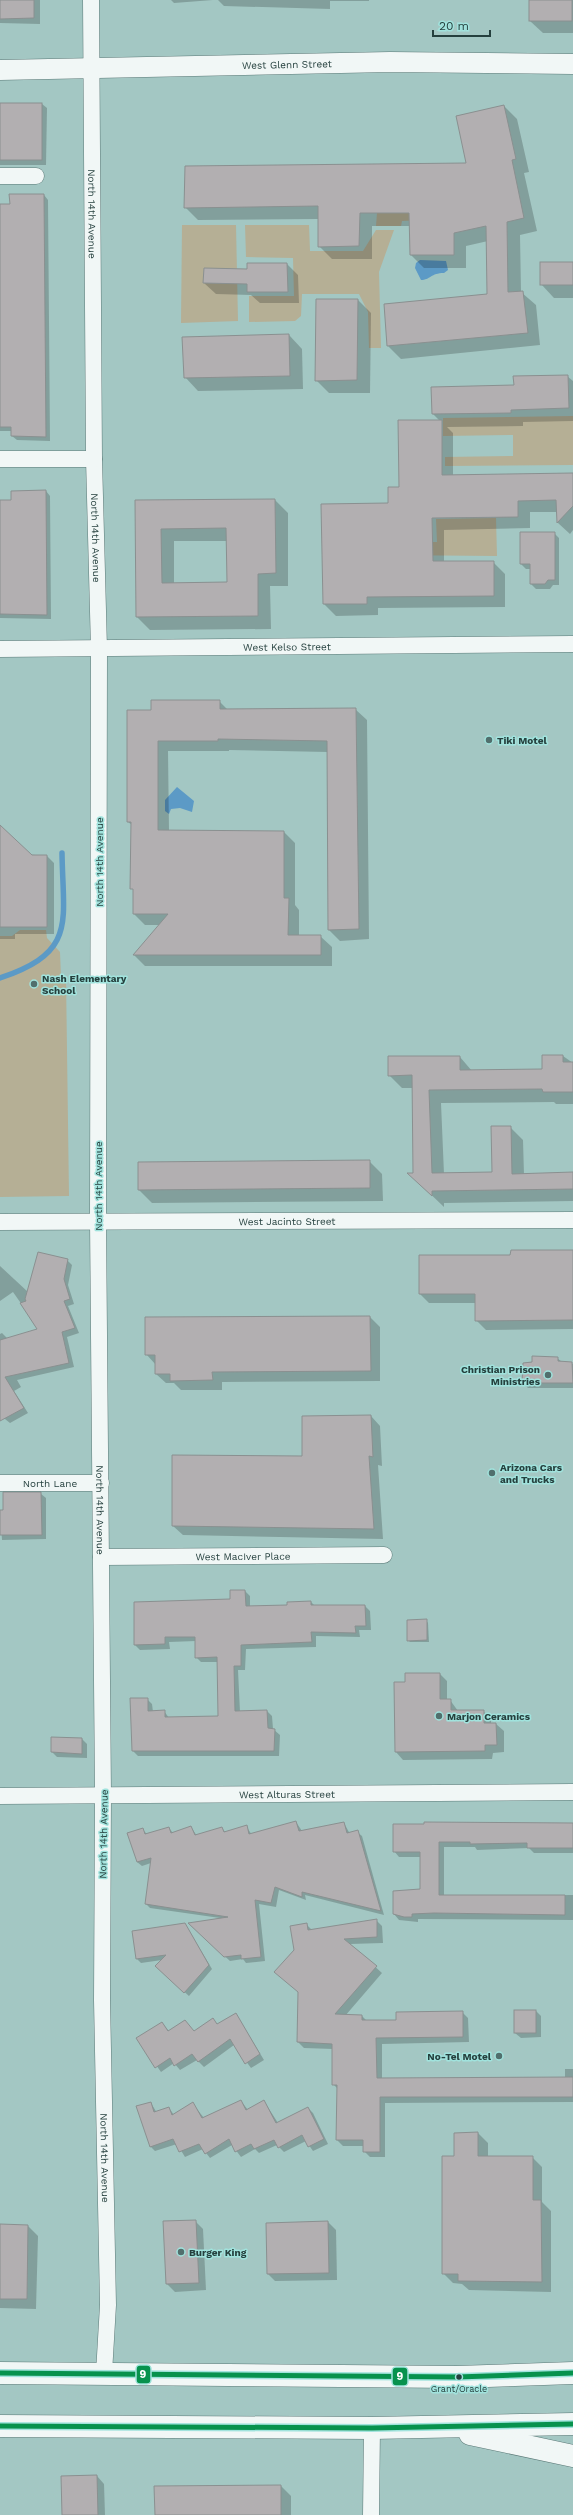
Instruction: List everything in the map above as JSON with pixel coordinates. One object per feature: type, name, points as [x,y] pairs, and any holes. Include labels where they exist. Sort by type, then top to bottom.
[{"type":"main road","points":[[0,2373],[457,2377],[573,2373]]},
{"type":"main road","points":[[0,2426],[372,2428],[573,2424]]},
{"type":"main road","points":[[431,2426],[573,2456]]},
{"type":"street","name":"North 14th Avenue","points":[[91,0],[94,459],[99,649],[98,1220],[103,1796],[102,2000],[108,2305],[104,2373]]},
{"type":"street","name":"West Glenn Street","points":[[0,70],[390,62],[573,64]]},
{"type":"street","points":[[0,176],[36,176]]},
{"type":"street","points":[[0,459],[94,459]]},
{"type":"street","name":"West Kelso Street","points":[[0,650],[573,644]]},
{"type":"street","name":"West Jacinto Street","points":[[0,1222],[98,1220],[573,1220]]},
{"type":"street","name":"North Lane","points":[[0,1483],[101,1482]]},
{"type":"street","name":"West MacIver Place","points":[[101,1557],[384,1555]]},
{"type":"street","name":"West Alturas Street","points":[[0,1796],[573,1792]]},
{"type":"street","points":[[371,2515],[372,2428]]},
{"type":"shaded area","points":[[377,213],[424,213],[424,220],[402,221],[401,226],[376,226]]},
{"type":"shaded area","points":[[182,225],[236,225],[238,321],[181,323]]},
{"type":"shaded area","points":[[245,225],[309,225],[310,251],[363,251],[376,230],[394,230],[379,272],[381,348],[369,348],[368,312],[359,294],[302,294],[301,316],[295,321],[249,322],[249,296],[294,296],[293,258],[246,257]]},
{"type":"shaded area","points":[[573,416],[573,465],[445,466],[445,457],[513,456],[513,435],[443,436],[443,418]]},
{"type":"shaded area","points":[[496,518],[497,556],[386,555],[386,543],[437,542],[436,519]]},
{"type":"shaded area","points":[[20,930],[46,930],[47,938],[60,952],[61,977],[66,977],[69,1196],[0,1197],[0,936],[12,936]]},
{"type":"water","points":[[420,260],[446,261],[448,270],[444,273],[436,274],[427,279],[421,280],[415,268],[416,263]]},
{"type":"water","points":[[177,787],[194,801],[192,812],[180,808],[171,809],[169,814],[165,811],[165,800]]},
{"type":"building","points":[[0,0],[34,0],[34,18],[0,19]]},
{"type":"building","points":[[529,0],[572,0],[572,21],[529,21]]},
{"type":"building","points":[[0,103],[42,103],[42,160],[0,160]]},
{"type":"building","points":[[504,105],[516,159],[512,160],[524,218],[507,222],[508,292],[523,291],[528,333],[387,346],[384,304],[487,294],[486,226],[454,233],[454,255],[410,255],[409,213],[360,213],[359,246],[318,247],[318,206],[184,208],[185,166],[466,163],[456,116]]},
{"type":"building","points":[[9,194],[44,194],[46,437],[11,436],[11,427],[0,427],[0,204],[10,204]]},
{"type":"building","points":[[540,262],[573,262],[573,285],[540,285]]},
{"type":"building","points":[[247,263],[287,263],[288,292],[247,292],[247,284],[203,283],[204,268],[247,269]]},
{"type":"building","points":[[316,299],[358,299],[357,380],[315,381]]},
{"type":"building","points":[[289,334],[290,376],[184,378],[182,337]]},
{"type":"building","points":[[568,375],[569,408],[511,410],[511,413],[432,414],[431,387],[514,385],[513,376]]},
{"type":"building","points":[[398,420],[442,420],[442,475],[573,473],[573,506],[557,523],[556,500],[518,501],[518,517],[432,518],[433,561],[494,561],[494,596],[367,597],[367,604],[323,604],[321,504],[388,503],[388,487],[399,487]]},
{"type":"building","points":[[46,490],[47,615],[0,614],[0,500],[11,500],[11,491]]},
{"type":"building","points":[[275,499],[276,573],[258,574],[258,616],[136,617],[135,500]],"holes":[[[226,528],[227,582],[162,583],[161,529]]]},
{"type":"building","points":[[520,532],[555,532],[555,580],[548,580],[545,584],[530,584],[530,564],[520,564]]},
{"type":"building","points":[[151,700],[220,700],[220,709],[356,708],[359,929],[328,930],[327,741],[218,739],[218,741],[158,741],[158,830],[284,831],[284,898],[289,898],[288,935],[321,935],[321,955],[133,955],[168,914],[133,914],[133,889],[130,889],[131,822],[127,822],[127,710],[151,710]]},
{"type":"building","points":[[0,825],[32,855],[47,855],[47,927],[0,927]]},
{"type":"building","points":[[542,1055],[563,1055],[563,1062],[573,1062],[573,1092],[543,1092],[542,1089],[429,1090],[432,1173],[492,1172],[491,1126],[511,1126],[512,1174],[573,1172],[573,1189],[432,1191],[432,1196],[407,1173],[413,1173],[412,1075],[388,1076],[388,1056],[460,1056],[460,1070],[542,1069]]},
{"type":"building","points":[[370,1160],[370,1188],[138,1190],[138,1162]]},
{"type":"building","points":[[511,1250],[573,1250],[573,1320],[475,1321],[475,1294],[419,1294],[419,1255],[510,1255]]},
{"type":"building","points":[[38,1252],[68,1259],[64,1279],[70,1299],[64,1301],[75,1328],[62,1332],[69,1363],[5,1377],[24,1408],[0,1421],[0,1340],[37,1329],[20,1303],[26,1301],[25,1299]]},
{"type":"building","points":[[370,1316],[371,1371],[212,1372],[213,1380],[170,1381],[170,1374],[155,1374],[155,1355],[145,1355],[145,1317]]},
{"type":"building","name":"Christian Prison Ministries","points":[[532,1356],[558,1357],[558,1361],[572,1362],[573,1383],[522,1383],[523,1363],[532,1362]]},
{"type":"building","points":[[371,1415],[373,1457],[369,1456],[374,1529],[172,1526],[172,1455],[302,1456],[302,1416]]},
{"type":"building","points":[[3,1492],[41,1492],[42,1535],[0,1535],[0,1510],[3,1510]]},
{"type":"building","points":[[230,1590],[245,1590],[246,1606],[287,1605],[287,1602],[311,1601],[311,1605],[365,1605],[366,1626],[355,1626],[356,1633],[311,1632],[312,1642],[241,1645],[241,1666],[234,1666],[235,1711],[267,1710],[268,1728],[275,1729],[274,1751],[132,1751],[130,1698],[148,1698],[148,1711],[165,1710],[165,1717],[218,1716],[217,1657],[195,1658],[195,1637],[165,1637],[165,1644],[134,1645],[134,1602],[230,1599]]},
{"type":"building","points":[[427,1619],[427,1640],[407,1641],[407,1620]]},
{"type":"building","name":"Marjon Ceramics","points":[[405,1673],[440,1673],[440,1699],[451,1699],[451,1710],[484,1710],[484,1723],[496,1723],[497,1745],[485,1745],[485,1751],[395,1752],[394,1682],[405,1682]]},
{"type":"building","points":[[51,1737],[82,1738],[82,1754],[51,1752]]},
{"type":"building","points":[[296,1821],[299,1831],[344,1822],[347,1833],[358,1830],[381,1911],[302,1892],[302,1897],[275,1887],[271,1903],[255,1900],[261,1957],[241,1959],[241,1955],[224,1957],[188,1923],[228,1917],[145,1904],[151,1858],[137,1862],[127,1833],[143,1828],[145,1834],[169,1827],[171,1833],[191,1826],[195,1835],[222,1827],[224,1832],[247,1825],[249,1834]]},
{"type":"building","points":[[424,1822],[573,1823],[573,1848],[527,1848],[527,1843],[470,1844],[470,1842],[439,1842],[439,1895],[565,1895],[565,1915],[434,1913],[412,1914],[412,1917],[404,1917],[393,1914],[393,1891],[420,1889],[420,1852],[393,1852],[393,1824],[424,1824]]},
{"type":"building","points":[[377,1919],[377,1937],[344,1939],[377,1966],[335,2014],[362,2015],[362,2020],[396,2020],[396,2012],[463,2011],[463,2037],[376,2038],[377,2078],[573,2077],[573,2097],[380,2097],[380,2152],[363,2152],[363,2140],[336,2140],[337,2085],[332,2085],[332,2044],[297,2042],[298,1992],[274,1972],[294,1950],[290,1926],[307,1923],[308,1930]]},
{"type":"building","points":[[185,1923],[209,1965],[184,1993],[155,1966],[166,1955],[136,1959],[132,1931]]},
{"type":"building","points":[[514,2010],[536,2010],[536,2033],[514,2033]]},
{"type":"building","points":[[236,2013],[260,2054],[245,2064],[230,2039],[198,2062],[192,2054],[174,2066],[170,2058],[155,2068],[136,2038],[162,2022],[168,2031],[185,2020],[194,2031],[213,2018],[217,2024]]},
{"type":"building","points":[[241,2100],[246,2110],[264,2100],[276,2123],[308,2107],[324,2139],[308,2147],[302,2135],[278,2148],[274,2140],[254,2149],[251,2144],[235,2152],[229,2139],[205,2154],[199,2144],[179,2152],[173,2139],[150,2147],[136,2106],[151,2102],[154,2112],[169,2107],[172,2115],[193,2102],[202,2118]]},
{"type":"building","points":[[478,2132],[478,2156],[533,2156],[533,2200],[541,2200],[542,2282],[458,2281],[458,2274],[442,2274],[442,2156],[454,2156],[454,2133]]},
{"type":"building","name":"Burger King","points":[[196,2220],[199,2283],[166,2284],[163,2221]]},
{"type":"building","points":[[328,2221],[329,2273],[267,2274],[266,2223]]},
{"type":"building","points":[[0,2224],[28,2225],[27,2299],[0,2299]]},
{"type":"building","points":[[97,2475],[98,2515],[62,2515],[61,2476]]},
{"type":"building","points":[[281,2485],[281,2515],[155,2515],[154,2486]]},
{"type":"waterway","points":[[0,978],[25,968],[42,957],[54,945],[60,932],[63,916],[64,898],[62,853]]},
{"type":"transit line","name":"9","points":[[0,2373],[457,2377],[573,2373]]},
{"type":"transit line","name":"9","points":[[0,2426],[372,2428],[573,2424]]},
{"type":"place","name":"Tiki Motel","points":[[489,740]]},
{"type":"place","name":"Nash Elementary School","points":[[34,984]]},
{"type":"place","name":"Christian Prison Ministries","points":[[548,1375]]},
{"type":"place","name":"Arizona Cars and Trucks","points":[[492,1473]]},
{"type":"place","name":"Marjon Ceramics","points":[[439,1716]]},
{"type":"place","name":"No-Tel Motel","points":[[499,2056]]},
{"type":"place","name":"Burger King","points":[[181,2252]]},
{"type":"place","name":"Grant/Oracle","points":[[459,2377]]}]
